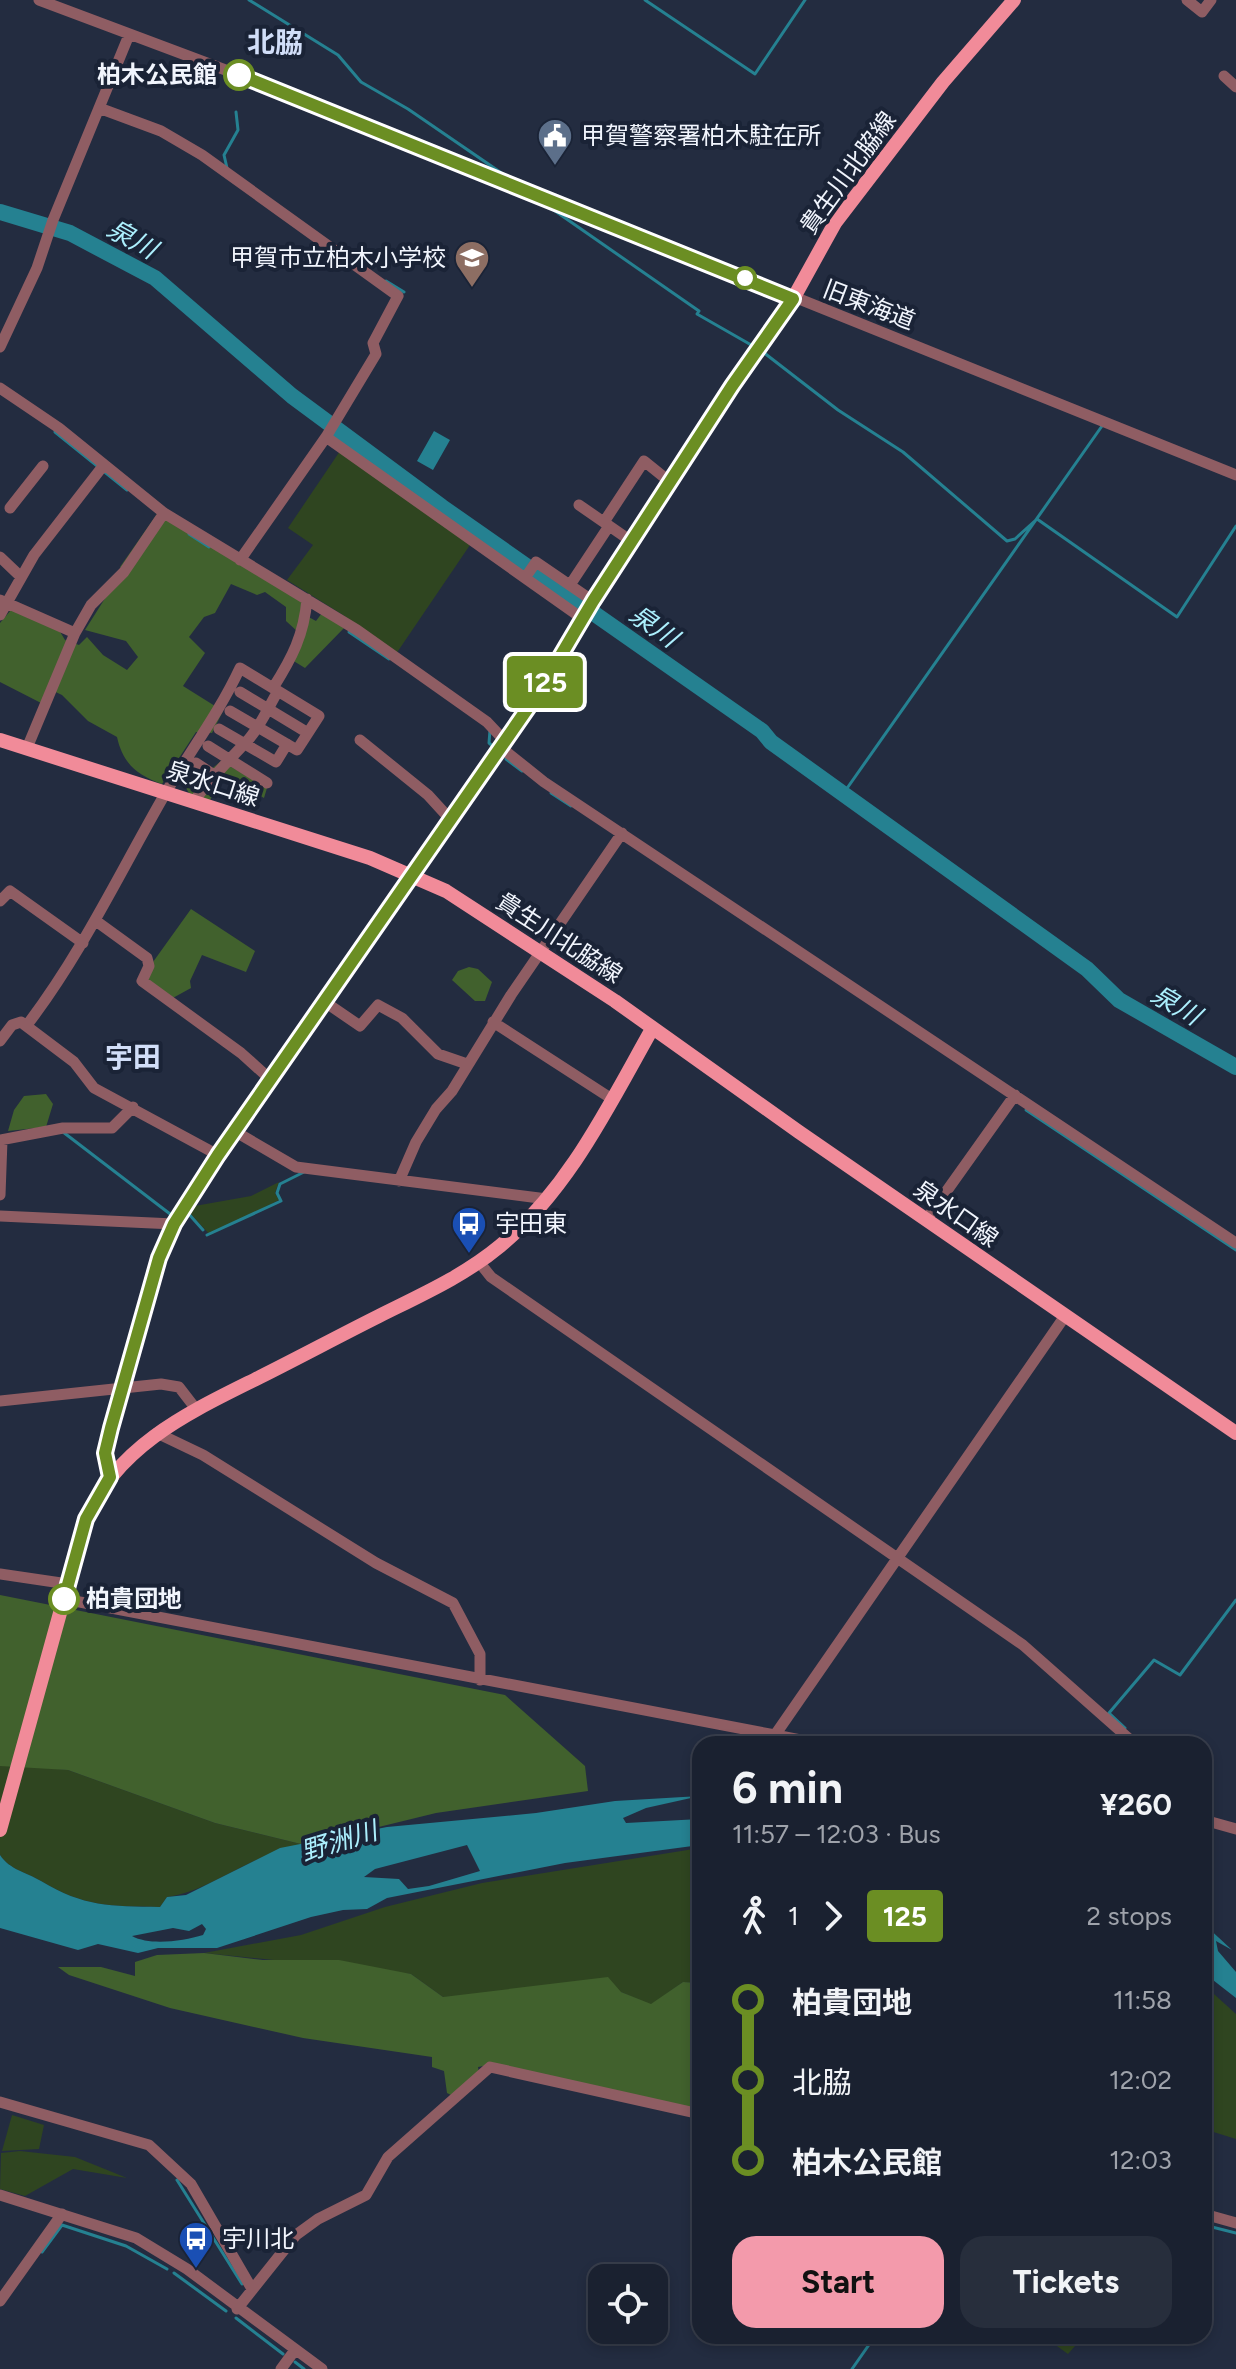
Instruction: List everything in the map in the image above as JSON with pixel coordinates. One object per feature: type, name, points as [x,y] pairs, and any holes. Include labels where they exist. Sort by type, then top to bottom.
[{"type":"main road","name":"貴生川北脇線","points":[[652,1029],[541,951],[412,873],[541,689],[631,541],[793,299],[835,223],[943,82],[1014,0]]},
{"type":"main road","name":"泉水口線","points":[[0,740],[412,873]]},
{"type":"main road","name":"泉水口線","points":[[652,1029],[1236,1433]]},
{"type":"main road","points":[[0,1830],[86,1519],[110,1477],[157,1433],[196,1409],[449,1281],[479,1262],[519,1229],[547,1199],[590,1139],[652,1029]]},
{"type":"street","name":"旧東海道","points":[[39,0],[255,81],[1236,475]]},
{"type":"street","points":[[1187,0],[1202,12],[1211,0]]},
{"type":"street","points":[[0,347],[37,268],[51,226],[129,35]]},
{"type":"street","points":[[1224,76],[1236,87]]},
{"type":"street","points":[[99,108],[161,131],[202,155],[398,296],[373,343],[376,354],[328,434],[240,560]]},
{"type":"street","points":[[0,388],[59,428],[164,513],[307,599],[487,722],[501,742],[544,782],[1236,1243]]},
{"type":"street","points":[[328,434],[583,619]]},
{"type":"street","points":[[570,585],[644,461],[670,482]]},
{"type":"street","points":[[10,508],[43,466]]},
{"type":"street","points":[[0,615],[3,602],[20,576],[103,466]]},
{"type":"street","points":[[579,505],[631,541]]},
{"type":"street","points":[[27,748],[75,633],[91,605],[124,572],[164,513]]},
{"type":"street","points":[[0,557],[20,576]]},
{"type":"street","points":[[525,578],[536,562],[593,601]]},
{"type":"street","points":[[194,801],[244,743],[267,708],[304,630],[307,599]]},
{"type":"street","points":[[3,602],[75,633]]},
{"type":"street","points":[[27,1025],[83,943],[166,792],[221,710],[240,668],[319,716],[297,750],[230,711]]},
{"type":"street","points":[[240,692],[308,733]]},
{"type":"street","points":[[219,729],[276,762],[287,744]]},
{"type":"street","points":[[360,740],[428,795],[449,818]]},
{"type":"street","points":[[208,746],[267,783]]},
{"type":"street","points":[[196,763],[214,775]]},
{"type":"street","points":[[399,1181],[416,1142],[493,1022],[622,833]]},
{"type":"street","points":[[110,1477],[105,1453],[121,1388],[159,1258],[174,1224],[412,873]]},
{"type":"street","points":[[0,901],[10,891],[83,943]]},
{"type":"street","points":[[96,921],[147,958],[149,966],[142,981],[241,1053],[271,1080]]},
{"type":"street","points":[[325,1002],[360,1026],[378,1005],[402,1018],[438,1054],[467,1064]]},
{"type":"street","points":[[0,1041],[17,1021],[27,1025],[74,1062],[94,1088],[218,1155]]},
{"type":"street","points":[[493,1022],[612,1099]]},
{"type":"street","points":[[926,1220],[1015,1095]]},
{"type":"street","points":[[0,1195],[1,1140],[63,1128],[112,1128],[133,1107]]},
{"type":"street","points":[[236,1132],[296,1167],[547,1199]]},
{"type":"street","points":[[0,1216],[174,1224]]},
{"type":"street","points":[[479,1262],[491,1277],[1023,1645],[1126,1736]]},
{"type":"street","points":[[775,1735],[1065,1316]]},
{"type":"street","points":[[0,1401],[161,1384],[179,1387],[196,1409]]},
{"type":"street","points":[[157,1433],[203,1455],[376,1563],[453,1603],[480,1654],[480,1680]]},
{"type":"street","points":[[0,1574],[480,1680],[780,1736]]},
{"type":"street","points":[[1212,1822],[1236,1829]]},
{"type":"street","points":[[237,2309],[303,2229],[366,2195],[388,2157],[490,2067],[692,2112]]},
{"type":"street","points":[[0,2102],[149,2145],[191,2184],[252,2289]]},
{"type":"street","points":[[0,2195],[136,2238],[187,2269],[322,2369]]},
{"type":"street","points":[[0,2301],[62,2214]]},
{"type":"street","points":[[1212,2216],[1236,2223]]},
{"type":"street","points":[[281,2369],[295,2350]]},
{"type":"green space","points":[[340,451],[470,545],[396,654],[343,615],[287,580],[313,545],[288,528]]},
{"type":"green space","points":[[157,514],[302,600],[303,614],[316,621],[322,613],[344,628],[305,668],[292,660],[298,632],[286,621],[286,607],[265,592],[257,595],[231,584],[215,613],[204,617],[189,637],[205,653],[183,686],[223,711],[212,733],[196,732],[162,784],[132,767],[117,737],[88,721],[62,695],[47,688],[43,704],[0,682],[0,623],[16,604],[56,625],[65,640],[79,645],[87,637],[103,655],[127,670],[138,657],[126,641],[85,630],[123,570],[120,567]]},
{"type":"green space","points":[[221,761],[267,788],[264,798],[224,775],[209,802],[189,793],[180,778],[187,765],[202,777]]},
{"type":"green space","points":[[191,909],[255,951],[246,972],[202,955],[190,981],[191,988],[171,999],[147,979],[153,962]]},
{"type":"green space","points":[[469,967],[478,969],[492,982],[485,1001],[475,1001],[452,980],[458,971]]},
{"type":"green space","points":[[46,1094],[53,1104],[46,1127],[8,1131],[14,1110],[24,1096]]},
{"type":"green space","points":[[279,1182],[275,1193],[279,1200],[210,1235],[189,1212],[189,1207],[251,1196]]},
{"type":"green space","points":[[0,1595],[505,1695],[585,1766],[588,1791],[436,1813],[305,1845],[215,1823],[68,1770],[0,1766]]},
{"type":"green space","points":[[8,1764],[68,1770],[215,1823],[305,1845],[268,1855],[201,1887],[167,1897],[160,1907],[112,1905],[84,1900],[56,1890],[9,1864],[0,1855],[0,1766]]},
{"type":"green space","points":[[692,1849],[692,1983],[683,1982],[651,2005],[621,1992],[443,1997],[411,1974],[204,1953],[301,1935],[385,1907],[482,1883]]},
{"type":"green space","points":[[204,1953],[263,1960],[339,1960],[411,1974],[443,1997],[608,1977],[621,1992],[651,2004],[683,1982],[692,1983],[692,2109],[489,2065],[478,2067],[479,2073],[451,2095],[447,2093],[444,2071],[432,2067],[432,2057],[303,2038],[170,2008],[69,1975],[58,1967],[101,1967],[135,1976],[135,1962],[157,1955]]},
{"type":"green space","points":[[1212,1992],[1236,2014],[1236,2139],[1212,2132]]},
{"type":"green space","points":[[12,2115],[44,2125],[39,2149],[2,2151]]},
{"type":"green space","points":[[20,2151],[75,2157],[127,2178],[73,2169],[25,2196],[0,2189],[1,2153]]},
{"type":"green space","points":[[1054,2344],[1075,2346],[1068,2354]]},
{"type":"water","points":[[434,431],[450,440],[433,470],[417,461]]},
{"type":"water","name":"野洲川","points":[[692,1796],[646,1808],[623,1818],[626,1823],[692,1819],[692,1846],[565,1863],[387,1898],[367,1909],[343,1910],[311,1917],[217,1948],[158,1948],[138,1953],[98,1944],[78,1950],[0,1928],[0,1855],[19,1870],[71,1896],[112,1905],[160,1907],[167,1897],[186,1895],[280,1848],[387,1827],[536,1813],[615,1801]],"holes":[[[467,1845],[480,1871],[408,1889],[399,1879],[364,1877],[375,1869]],[[202,1924],[206,1929],[203,1935],[167,1942],[132,1936],[173,1928],[189,1931]]]},
{"type":"water","points":[[1212,1931],[1232,1950],[1216,1941],[1218,1951],[1236,1972],[1236,1998],[1212,1979]]},
{"type":"waterway","points":[[249,0],[338,55],[361,82],[408,109],[519,185]]},
{"type":"waterway","points":[[645,0],[755,74],[805,0]]},
{"type":"waterway","points":[[227,168],[224,155],[238,130],[236,112]]},
{"type":"waterway","points":[[545,204],[699,311],[697,314],[753,346]]},
{"type":"waterway","name":"泉川","points":[[0,212],[70,233],[155,278],[292,396],[442,507],[762,731],[771,742],[1087,969],[1119,1000],[1236,1067]]},
{"type":"waterway","points":[[386,281],[404,292]]},
{"type":"waterway","points":[[763,352],[838,410],[903,452],[1007,541],[1015,539],[1037,519]]},
{"type":"waterway","points":[[843,794],[1102,426]]},
{"type":"waterway","points":[[55,432],[127,490]]},
{"type":"waterway","points":[[1037,519],[1177,617],[1236,526]]},
{"type":"waterway","points":[[189,534],[209,547]]},
{"type":"waterway","points":[[349,632],[389,659]]},
{"type":"waterway","points":[[490,730],[489,743],[495,748]]},
{"type":"waterway","points":[[506,759],[522,771]]},
{"type":"waterway","points":[[551,793],[571,806]]},
{"type":"waterway","points":[[1026,1110],[1236,1250]]},
{"type":"waterway","points":[[63,1132],[174,1217]]},
{"type":"waterway","points":[[207,1235],[281,1201],[277,1193],[280,1184],[304,1172]]},
{"type":"waterway","points":[[187,1212],[203,1230]]},
{"type":"waterway","points":[[1125,1728],[1109,1713],[1154,1660],[1180,1675],[1236,1600]]},
{"type":"waterway","points":[[177,2180],[242,2284]]},
{"type":"waterway","points":[[42,2252],[62,2225],[126,2246],[167,2269]]},
{"type":"waterway","points":[[1212,2227],[1236,2233]]},
{"type":"waterway","points":[[174,2273],[226,2311]]},
{"type":"waterway","points":[[236,2318],[283,2354]]},
{"type":"waterway","points":[[852,2369],[870,2344]]},
{"type":"waterway","points":[[295,2362],[304,2369]]},
{"type":"bus line","name":"125","points":[[64,1599],[86,1519],[110,1477],[106,1470],[105,1453],[111,1428],[159,1258],[174,1224],[503,739],[541,689],[593,601],[732,386],[793,299],[239,75]]},
{"type":"place","name":"柏木公民館","points":[[239,75]]},
{"type":"place","name":"甲賀警察署柏木駐在所","points":[[555,167]]},
{"type":"place","name":"甲賀市立柏木小学校","points":[[472,289]]},
{"type":"place","name":"宇田東","points":[[469,1255]]},
{"type":"place","name":"柏貴団地","points":[[64,1599]]},
{"type":"place","name":"宇川北","points":[[196,2270]]},
{"type":"district","name":"北脇","points":[[275,42]]},
{"type":"district","name":"宇田","points":[[133,1057]]}]
